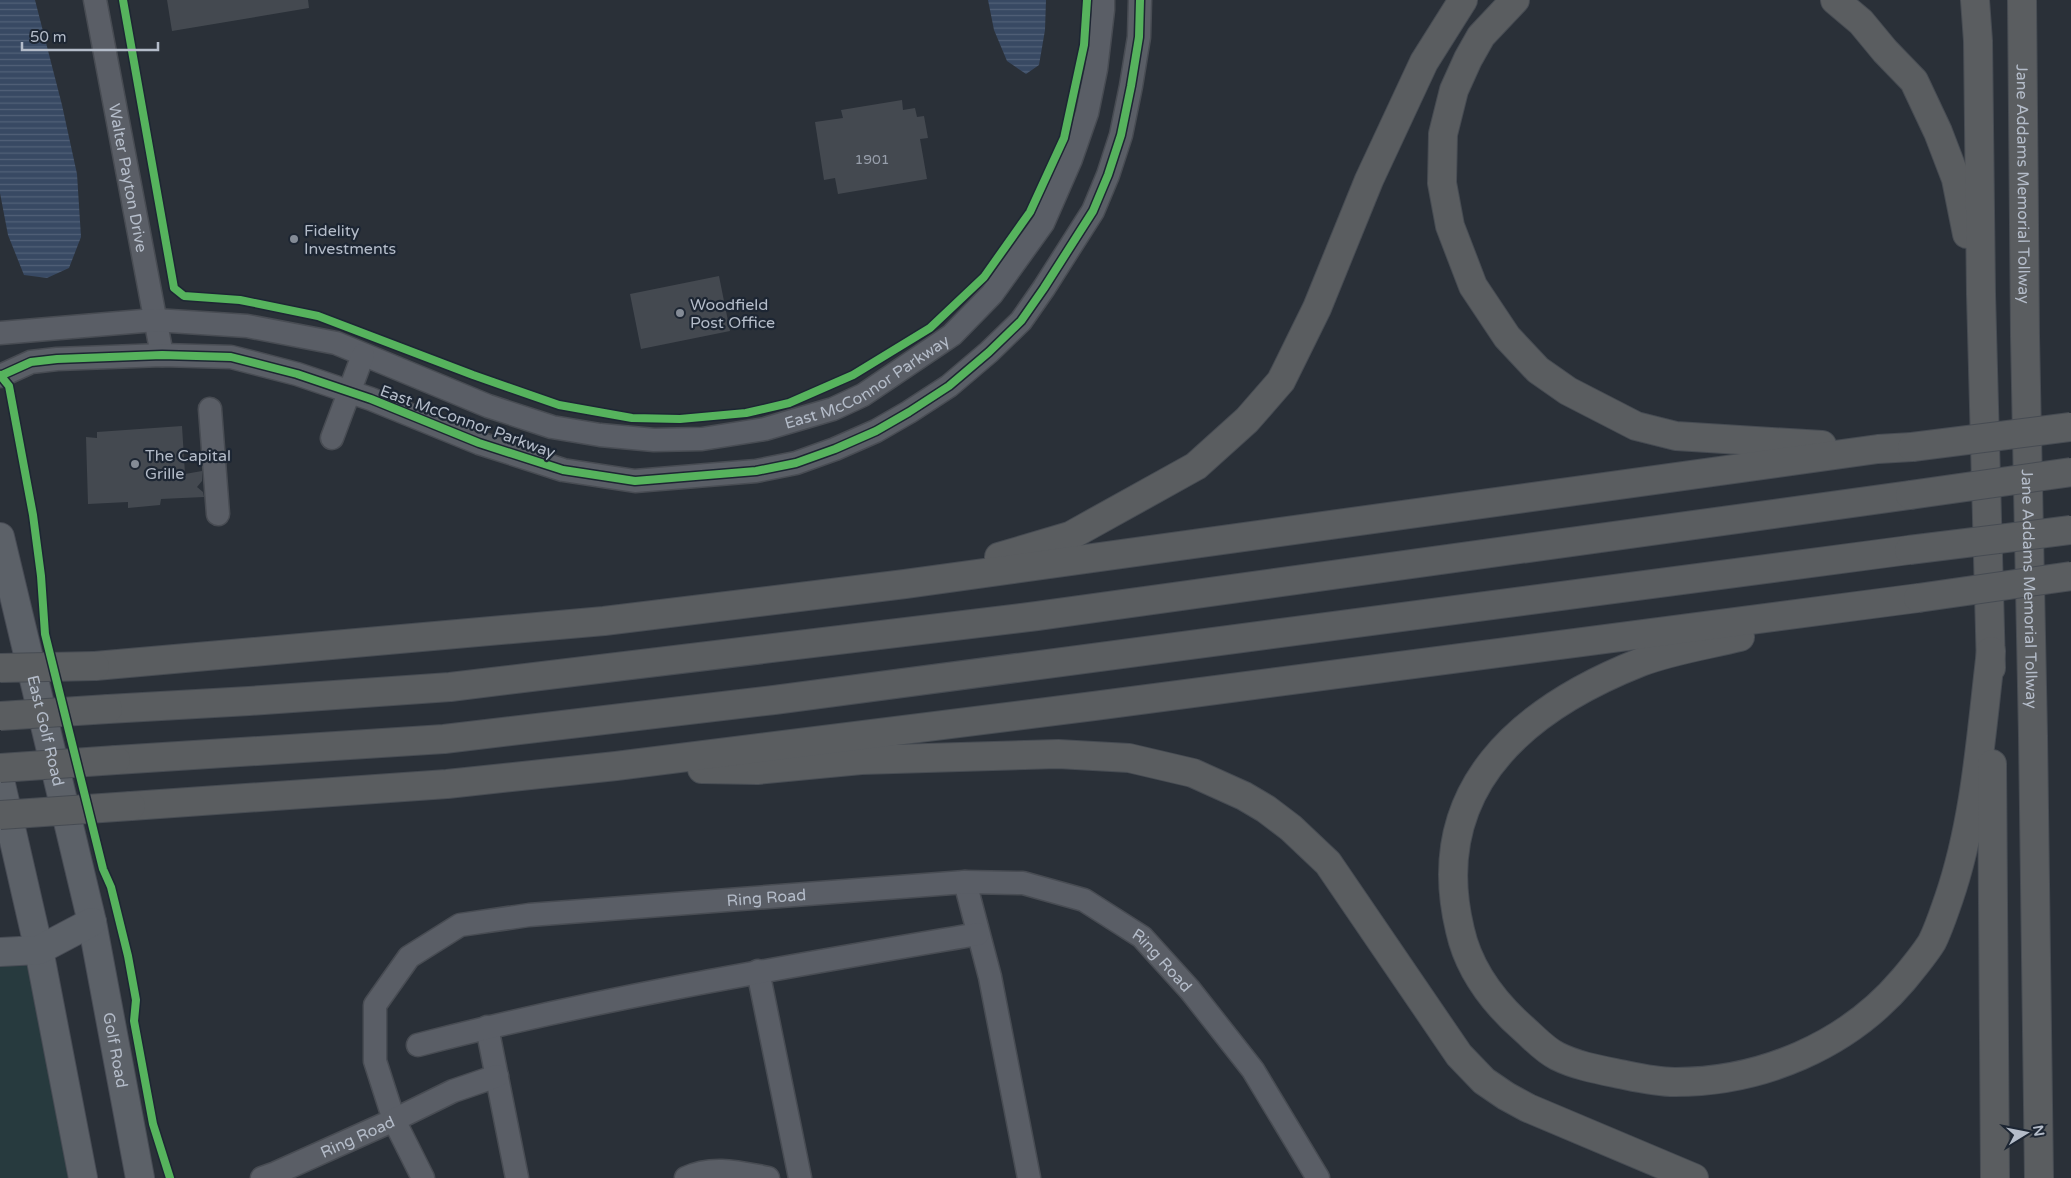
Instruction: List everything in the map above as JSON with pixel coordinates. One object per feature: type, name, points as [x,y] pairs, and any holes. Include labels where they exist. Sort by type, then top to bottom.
[{"type":"highway","points":[[905,584],[1070,536],[1196,466],[1247,420],[1281,380],[1317,308],[1369,180],[1424,62],[1462,0]]},
{"type":"highway","points":[[1515,0],[1481,36],[1468,59],[1454,90],[1443,134],[1442,183],[1450,226],[1473,286],[1507,338],[1538,370],[1568,391],[1636,426],[1676,436],[1878,449]]},
{"type":"highway","points":[[1836,0],[1861,22],[1885,51],[1914,81],[1927,106],[1956,179],[1981,294]]},
{"type":"highway","points":[[1975,0],[1978,41],[1981,294],[1991,651],[1995,1178]]},
{"type":"highway","name":"Jane Addams Memorial Tollway","points":[[2022,0],[2025,336],[2039,1178]]},
{"type":"highway","points":[[0,668],[95,666],[604,621],[905,584],[1878,449],[1912,447],[2071,427]]},
{"type":"highway","points":[[0,716],[450,687],[1037,616],[2071,472]]},
{"type":"highway","points":[[0,768],[444,740],[774,700],[2071,530]]},
{"type":"highway","points":[[0,815],[447,784],[616,766],[1103,705],[1861,606],[2071,576]]},
{"type":"highway","points":[[1861,606],[1642,662],[1572,694],[1546,712],[1510,741],[1482,774],[1472,790],[1463,812],[1453,856],[1454,902],[1464,948],[1488,992],[1499,1006],[1555,1055],[1589,1068],[1648,1080],[1673,1082],[1715,1080],[1753,1073],[1801,1056],[1828,1042],[1873,1012],[1907,976],[1932,942],[1957,874],[1973,802],[1991,651]]},
{"type":"highway","points":[[616,766],[757,770],[861,760],[1058,754],[1129,758],[1193,773],[1266,808],[1291,828],[1328,863],[1450,1044],[1484,1081],[1528,1108],[1694,1178]]},
{"type":"main road","name":"East Golf Road","points":[[0,537],[92,922]]},
{"type":"main road","points":[[0,780],[39,950],[83,1178]]},
{"type":"main road","points":[[0,952],[39,950],[92,922]]},
{"type":"main road","name":"Golf Road","points":[[92,922],[140,1178]]},
{"type":"street","name":"Walter Payton Drive","points":[[95,0],[162,355]]},
{"type":"street","name":"East McConnor Parkway","points":[[0,333],[155,320],[247,326],[336,343],[488,406],[552,426],[600,435],[654,440],[702,440],[766,429],[833,409],[855,399],[952,335],[992,294],[1043,223],[1071,159],[1087,113],[1096,69],[1103,10],[1102,0]]},
{"type":"street","name":"East McConnor Parkway","points":[[0,376],[31,362],[40,361],[162,355],[231,357],[297,374],[350,392],[479,443],[563,470],[635,481],[756,471],[787,465],[835,449],[876,431],[949,386],[989,352],[1021,321],[1069,251],[1093,211],[1121,135],[1139,37],[1140,0]]},
{"type":"street","points":[[332,438],[363,355]]},
{"type":"street","points":[[210,409],[218,514]]},
{"type":"street","points":[[965,882],[990,976],[1029,1178]]},
{"type":"street","name":"Ring Road","points":[[262,1178],[394,1120],[375,1061],[375,1004],[409,957],[460,925],[529,915],[965,882],[1023,883],[1084,900],[1142,937],[1190,990],[1253,1070],[1318,1178]]},
{"type":"street","points":[[418,1045],[487,1027],[758,971],[978,934]]},
{"type":"street","points":[[758,971],[800,1178]]},
{"type":"street","points":[[487,1027],[517,1178]]},
{"type":"street","points":[[423,1178],[394,1120],[453,1091],[497,1076]]},
{"type":"street","points":[[686,1178],[693,1174],[721,1170],[768,1178]]},
{"type":"green space","points":[[39,950],[82,1178],[0,1178],[0,953]]},
{"type":"water","points":[[0,0],[35,0],[62,105],[77,174],[81,237],[69,268],[47,278],[24,275],[8,235],[0,193]]},
{"type":"water","points":[[988,0],[1046,0],[1045,30],[1039,65],[1026,74],[1007,61],[994,30]]},
{"type":"building","points":[[167,0],[308,0],[309,8],[172,31]]},
{"type":"building","points":[[902,100],[903,110],[915,108],[917,117],[924,116],[928,138],[920,139],[927,179],[838,194],[835,178],[824,180],[815,122],[843,118],[841,110]]},
{"type":"building","name":"Woodfield Post Office","points":[[719,276],[730,331],[641,349],[630,294]]},
{"type":"building","name":"The Capital Grille","points":[[182,426],[185,474],[202,471],[202,481],[197,487],[203,492],[204,497],[161,499],[160,505],[128,508],[128,502],[88,504],[86,437],[97,438],[97,432]]},
{"type":"cycle path","points":[[123,0],[174,288],[184,296],[240,300],[318,316],[473,375],[559,405],[632,418],[680,419],[746,413],[789,403],[853,375],[930,328],[984,277],[1030,212],[1064,138],[1084,45],[1087,0]]},
{"type":"cycle path","points":[[0,376],[31,362],[57,359],[162,355],[231,357],[297,374],[371,399],[479,443],[563,470],[635,481],[756,471],[796,463],[876,431],[909,412],[949,386],[989,352],[1021,321],[1093,211],[1108,175],[1121,135],[1131,86],[1139,37],[1140,0]]},
{"type":"cycle path","points":[[0,375],[9,386],[33,515],[41,576],[45,634],[103,869],[111,887],[128,956],[136,1000],[134,1021],[153,1124],[170,1178]]},
{"type":"place","name":"Fidelity Investments","points":[[294,239]]},
{"type":"place","name":"Woodfield Post Office","points":[[680,313]]},
{"type":"place","name":"The Capital Grille","points":[[135,464]]}]
